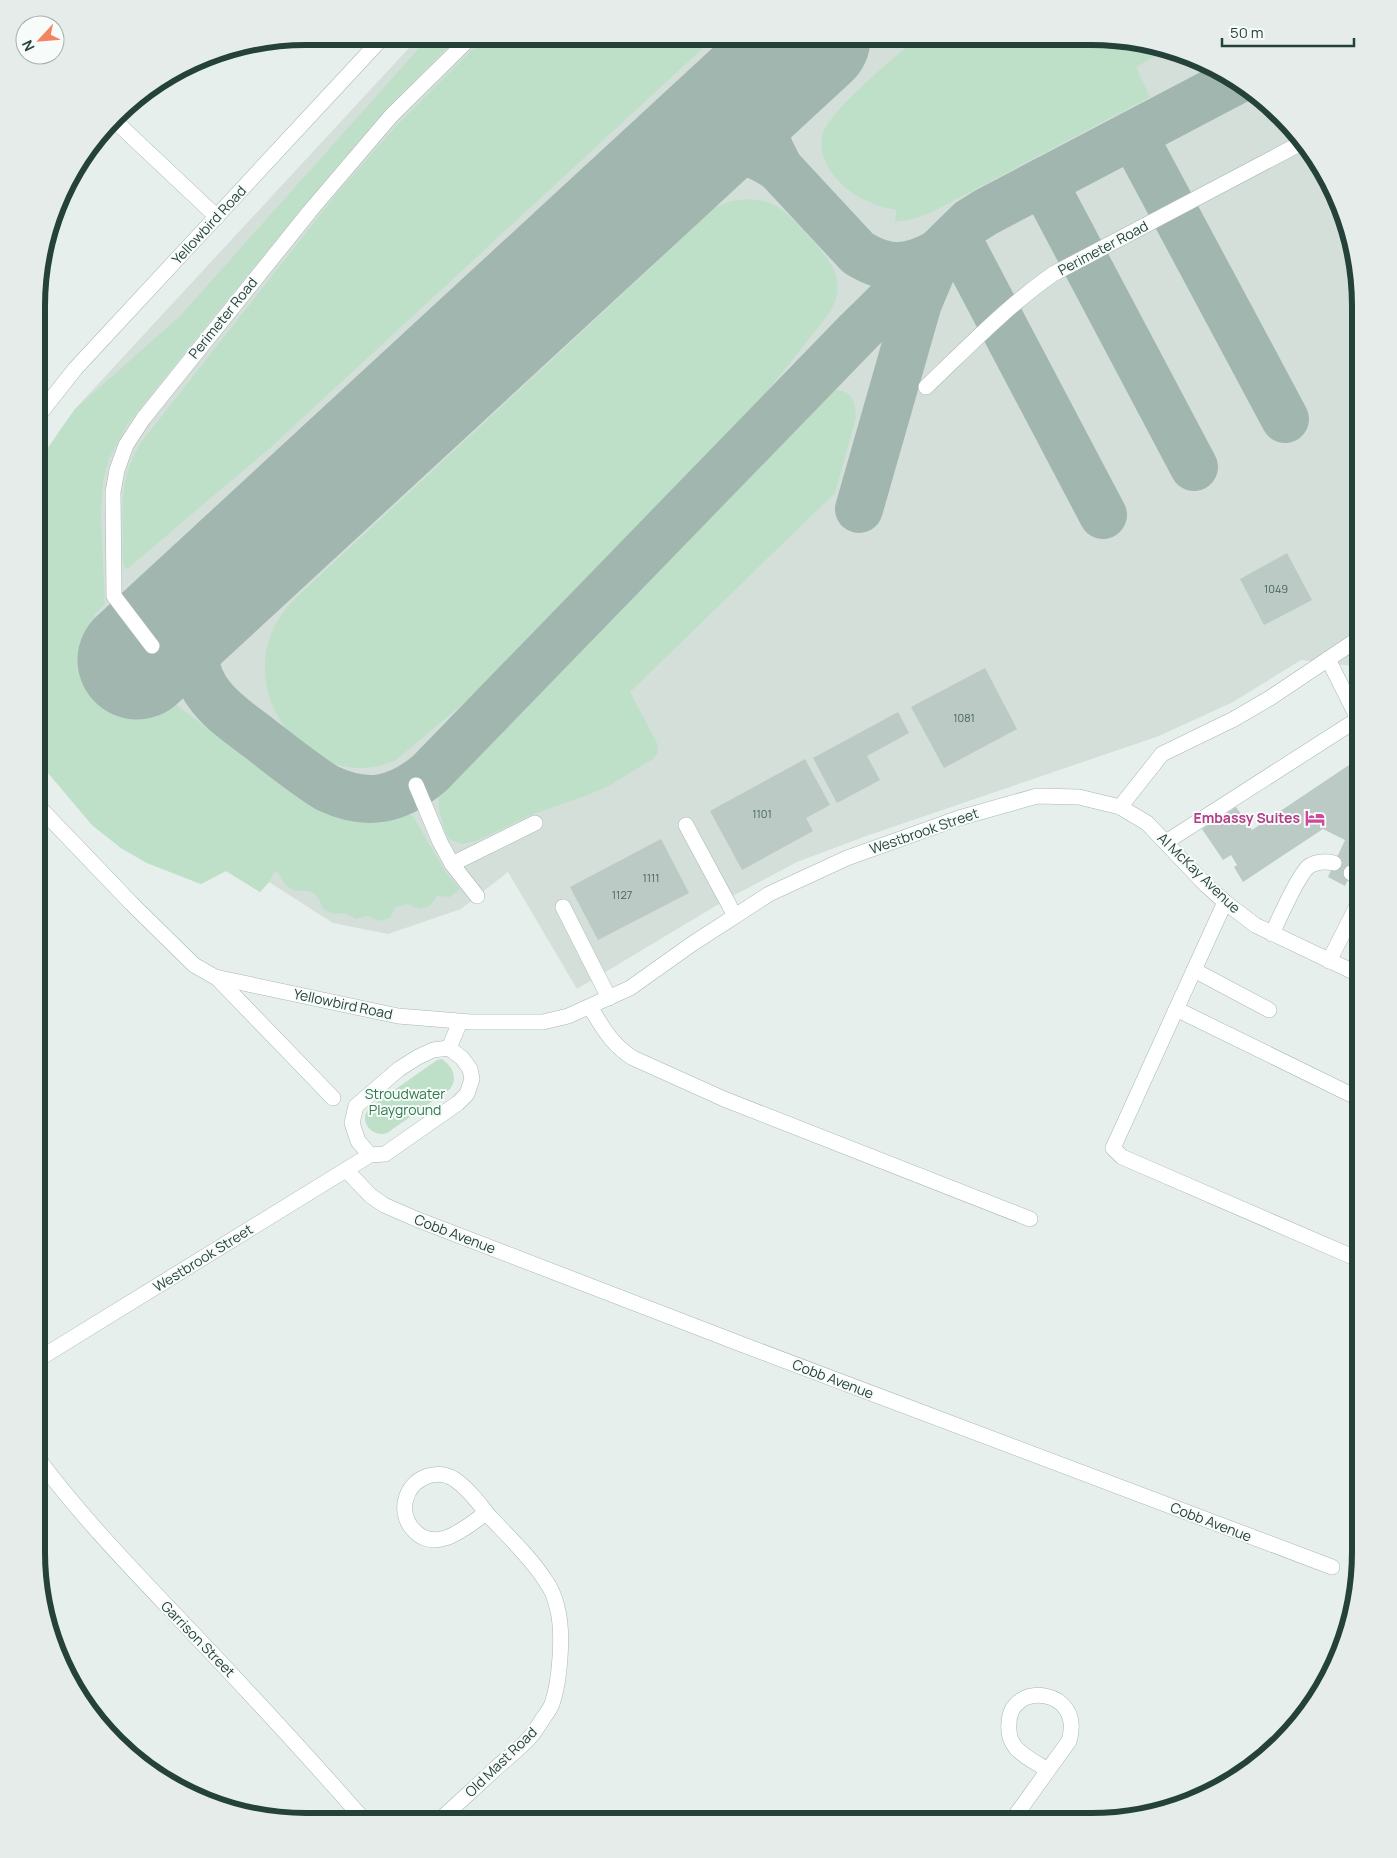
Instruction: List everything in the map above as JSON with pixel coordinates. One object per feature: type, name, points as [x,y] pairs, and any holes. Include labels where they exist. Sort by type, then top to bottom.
[{"type":"street","name":"Yellowbird Road","points":[[45,407],[75,369],[376,45]]},
{"type":"street","name":"Perimeter Road","points":[[152,646],[114,596],[113,492],[117,470],[126,445],[143,419],[310,211],[391,116],[464,45]]},
{"type":"street","points":[[119,125],[217,216]]},
{"type":"street","name":"Perimeter Road","points":[[926,388],[1004,312],[1053,274],[1297,145]]},
{"type":"street","points":[[1120,807],[1162,754],[1234,719],[1270,698],[1352,643]]},
{"type":"street","points":[[1328,659],[1352,705]]},
{"type":"street","points":[[1166,842],[1352,722]]},
{"type":"street","points":[[416,785],[440,842],[452,864],[477,896]]},
{"type":"street","name":"Westbrook Street","points":[[466,1022],[543,1022],[568,1016],[630,988],[768,894],[847,858],[996,807],[1037,796],[1079,796],[1120,807]]},
{"type":"street","name":"Al McKay Avenue","points":[[1120,807],[1147,823],[1225,902],[1255,925],[1352,971]]},
{"type":"street","name":"Yellowbird Road","points":[[45,813],[132,904],[194,965],[215,977],[333,1098]]},
{"type":"street","points":[[452,864],[535,823]]},
{"type":"street","points":[[686,825],[735,916]]},
{"type":"street","points":[[1272,934],[1308,867],[1326,861],[1334,863]]},
{"type":"street","points":[[1225,902],[1113,1148],[1122,1156],[1352,1251]]},
{"type":"street","points":[[564,907],[609,998]]},
{"type":"street","points":[[1329,961],[1352,927]]},
{"type":"street","points":[[1194,970],[1269,1010]]},
{"type":"street","name":"Yellowbird Road","points":[[215,977],[398,1016],[466,1022]]},
{"type":"street","points":[[590,1007],[610,1039],[620,1050],[633,1058],[724,1099],[1030,1219]]},
{"type":"street","points":[[1176,1009],[1352,1095]]},
{"type":"street","points":[[370,1155],[358,1141],[352,1123],[356,1106],[392,1074],[418,1057],[433,1050],[449,1048],[466,1022]]},
{"type":"street","name":"Westbrook Street","points":[[45,1355],[370,1155],[385,1154],[458,1103],[467,1094],[472,1079],[470,1069],[462,1058],[449,1048]]},
{"type":"street","name":"Cobb Avenue","points":[[346,1170],[371,1196],[384,1206],[416,1219],[750,1348],[1332,1568]]},
{"type":"street","name":"Garrison Street","points":[[45,1468],[106,1541],[267,1712],[358,1813]]},
{"type":"street","name":"Old Mast Road","points":[[448,1813],[531,1736],[552,1706],[559,1672],[560,1624],[558,1608],[546,1580],[536,1568],[462,1486],[445,1475],[425,1477],[413,1486],[405,1499],[406,1514],[412,1528],[421,1536],[432,1540],[443,1540],[454,1536],[486,1513]]},
{"type":"street","points":[[1018,1813],[1069,1741],[1072,1731],[1072,1721],[1062,1703],[1052,1697],[1041,1694],[1030,1696],[1020,1701],[1013,1709],[1009,1719],[1008,1730],[1012,1741],[1018,1749],[1048,1770]]},
{"type":"shaded area","points":[[412,45],[1091,45],[1142,50],[1175,59],[1206,72],[1236,89],[1263,110],[1287,134],[1308,161],[1325,191],[1338,222],[1350,272],[1352,306],[1352,666],[1301,660],[1233,702],[1159,736],[869,835],[797,862],[729,898],[577,989],[508,872],[461,909],[388,934],[333,923],[269,882],[260,892],[226,871],[201,884],[147,863],[121,848],[92,825],[45,769],[45,452],[75,409]]},
{"type":"green space","points":[[422,45],[450,45],[389,106],[337,166],[127,425],[109,459],[103,482],[101,517],[105,604],[94,615],[178,706],[303,800],[337,818],[380,822],[407,814],[413,816],[445,871],[460,889],[450,897],[437,896],[430,906],[419,909],[407,904],[396,907],[390,918],[379,921],[367,916],[356,919],[345,913],[333,914],[323,909],[319,900],[311,892],[297,891],[287,886],[275,871],[269,882],[260,892],[226,871],[201,884],[147,863],[121,848],[92,825],[45,769],[45,452],[75,409],[180,316]]},
{"type":"green space","points":[[477,45],[706,45],[270,448],[127,569],[125,568],[122,553],[124,488],[130,464],[142,441],[338,192],[395,127]]},
{"type":"green space","points":[[908,45],[1091,45],[1125,47],[1159,54],[1136,67],[1150,97],[932,212],[913,219],[895,222],[896,210],[862,199],[847,189],[834,176],[823,156],[821,145],[823,133],[828,123],[865,84]]},
{"type":"green space","points":[[760,200],[778,207],[793,219],[828,259],[836,275],[838,286],[835,301],[828,315],[747,417],[494,678],[396,760],[368,768],[340,766],[315,756],[294,739],[278,716],[268,691],[265,663],[271,634],[286,609],[305,589],[698,222],[715,207],[731,201]]},
{"type":"green space","points":[[835,390],[846,392],[852,398],[856,418],[835,493],[630,692],[657,743],[658,752],[653,759],[609,786],[531,815],[476,841],[461,844],[449,839],[439,810],[438,793],[817,402],[826,394]]},
{"type":"green space","name":"Stroudwater Playground","points":[[442,1059],[453,1073],[454,1081],[450,1089],[387,1133],[376,1133],[368,1127],[365,1118],[369,1108],[437,1060]]},
{"type":"building","points":[[1287,553],[1312,600],[1264,625],[1240,579]]},
{"type":"building","points":[[985,668],[1017,729],[944,768],[911,707]]},
{"type":"building","points":[[898,712],[909,733],[867,756],[880,780],[837,803],[813,758]]},
{"type":"building","points":[[805,759],[830,805],[806,818],[813,831],[742,870],[710,811]]},
{"type":"building","name":"Embassy Suites","points":[[1352,763],[1352,871],[1345,886],[1328,877],[1345,840],[1323,829],[1243,882],[1234,867],[1237,865],[1231,855],[1223,860],[1202,829],[1236,807],[1252,830]]},
{"type":"building","points":[[661,839],[689,893],[598,940],[570,887]]},
{"type":"taxiway","points":[[785,61],[772,84],[765,106],[764,127],[769,148],[779,168],[858,253],[868,259],[878,263],[897,266],[916,263],[937,254]]},
{"type":"taxiway","points":[[224,580],[204,608],[199,619],[194,642],[196,666],[205,688],[212,698],[234,719],[327,788],[355,798],[368,799],[381,798],[406,790],[430,773],[858,332],[970,222],[1228,84]]},
{"type":"taxiway","points":[[1133,135],[1285,419]]},
{"type":"taxiway","points":[[666,170],[709,151],[722,149],[749,152],[779,168]]},
{"type":"taxiway","points":[[1043,182],[1194,467]]},
{"type":"taxiway","points":[[956,236],[1103,515]]},
{"type":"taxiway","points":[[859,509],[918,303],[934,265]]},
{"type":"runway","points":[[137,660],[803,45]]},
{"type":"place","name":"Embassy Suites","points":[[1315,818]]}]
